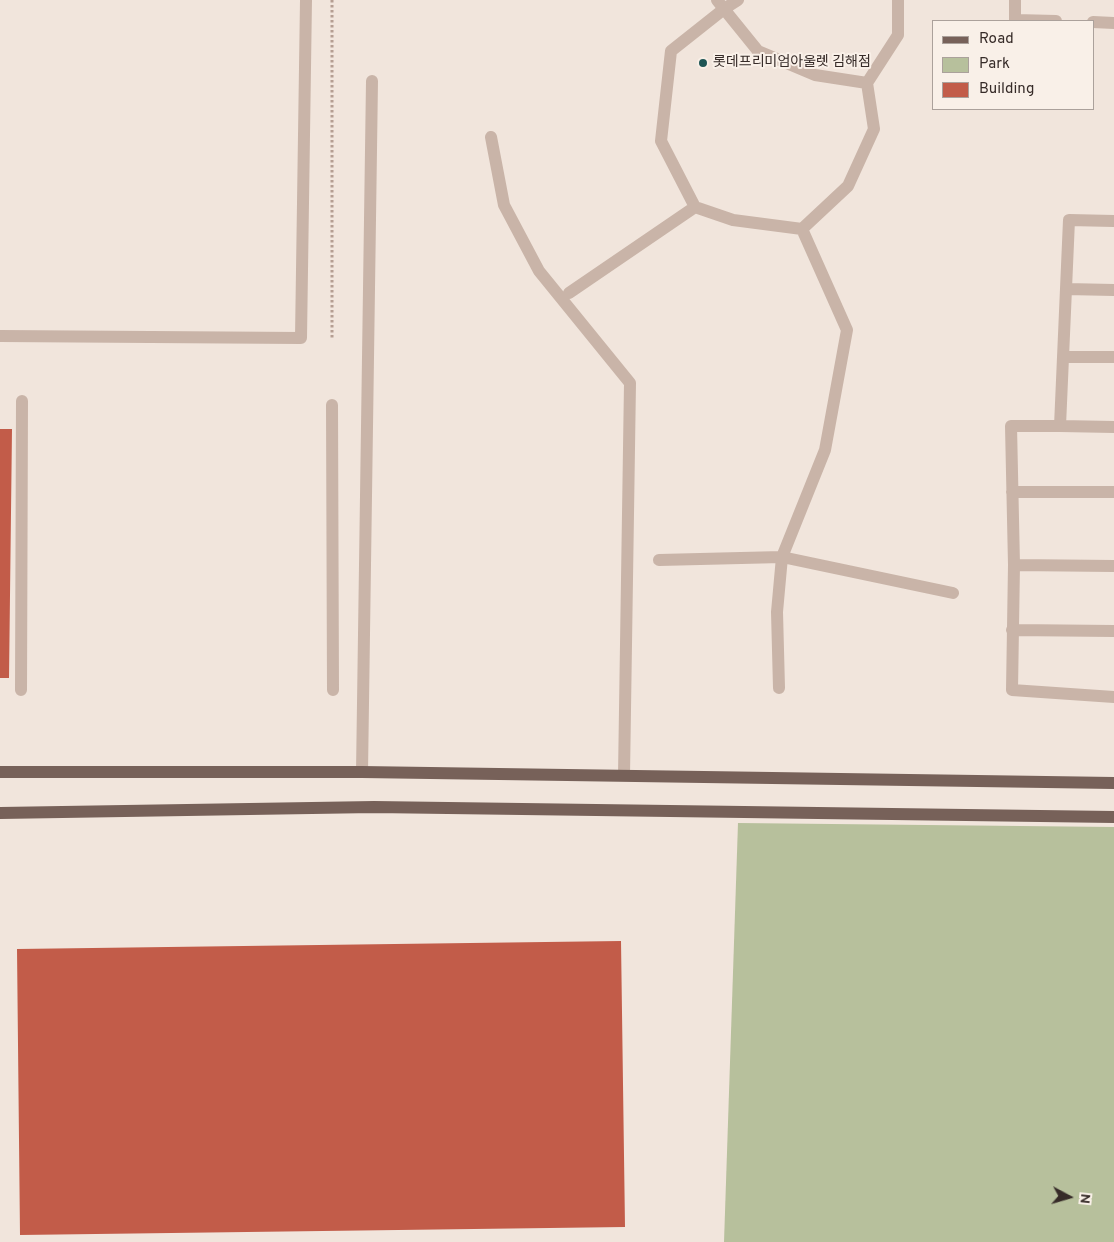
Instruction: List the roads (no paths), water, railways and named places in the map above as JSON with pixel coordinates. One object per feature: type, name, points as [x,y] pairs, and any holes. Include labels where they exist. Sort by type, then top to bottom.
[{"type":"main road","points":[[0,772],[362,772],[1114,783]]},
{"type":"main road","points":[[0,813],[374,807],[1114,817]]},
{"type":"street","points":[[0,336],[301,338],[306,0]]},
{"type":"street","points":[[738,0],[721,4],[671,51],[661,141],[695,207],[733,220],[802,229]]},
{"type":"street","points":[[802,229],[848,186],[874,129],[867,83],[898,35],[898,0]]},
{"type":"street","points":[[1015,0],[1015,20]]},
{"type":"street","points":[[721,4],[758,51],[815,75],[867,83]]},
{"type":"street","points":[[1094,22],[1114,23]]},
{"type":"street","points":[[362,772],[372,81]]},
{"type":"street","points":[[491,137],[504,205],[539,271],[630,383],[624,775]]},
{"type":"street","points":[[569,293],[695,207]]},
{"type":"street","points":[[1060,426],[1069,220],[1114,221]]},
{"type":"street","points":[[779,688],[777,612],[782,557],[825,450],[848,330],[802,229]]},
{"type":"street","points":[[1066,289],[1114,290]]},
{"type":"street","points":[[1063,357],[1114,356]]},
{"type":"street","points":[[21,690],[22,401]]},
{"type":"street","points":[[332,405],[333,690]]},
{"type":"street","points":[[1114,427],[1011,426],[1014,565],[1012,690],[1114,697]]},
{"type":"street","points":[[1012,492],[1114,492]]},
{"type":"street","points":[[659,560],[782,557],[953,593]]},
{"type":"street","points":[[1014,565],[1114,566]]},
{"type":"street","points":[[1012,630],[1114,631]]},
{"type":"place","name":"롯데프리미엄아울렛 김해점","points":[[703,63]]}]
